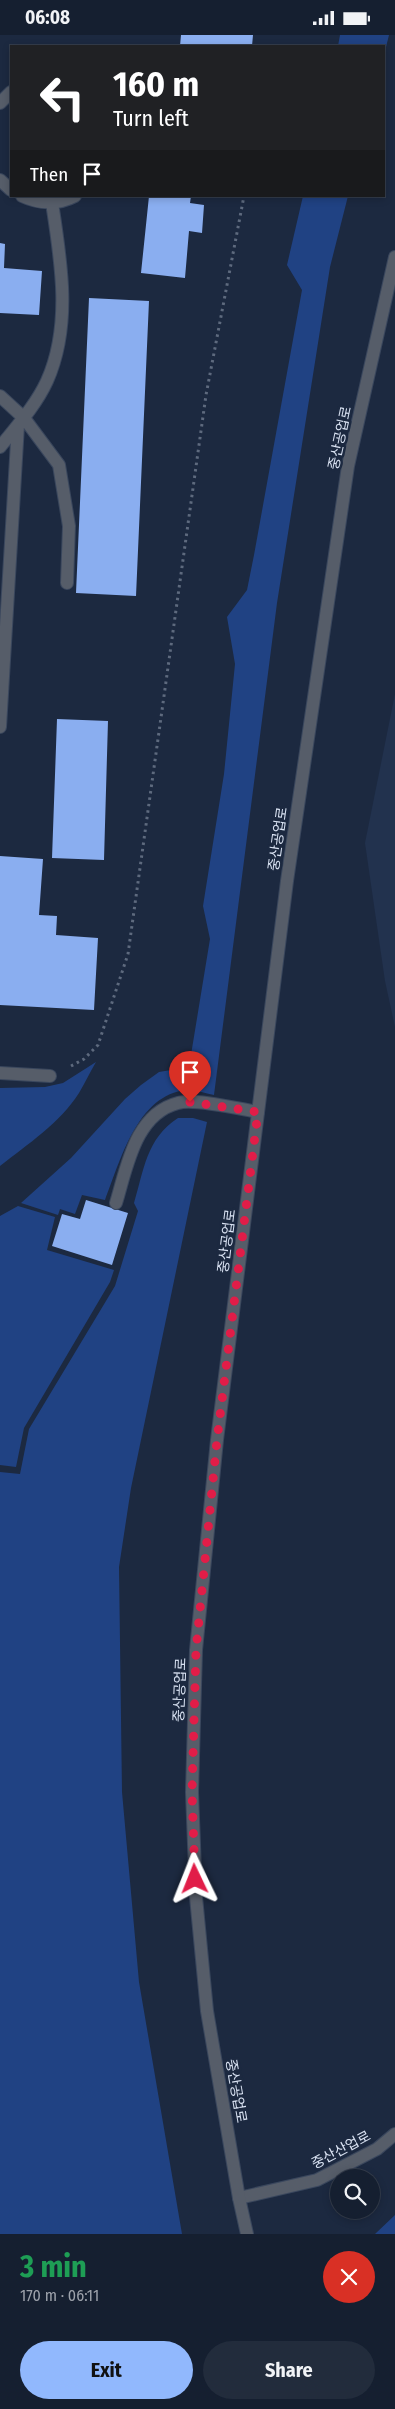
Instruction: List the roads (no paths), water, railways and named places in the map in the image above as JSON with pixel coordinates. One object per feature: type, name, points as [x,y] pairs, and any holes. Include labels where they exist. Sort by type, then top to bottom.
[{"type":"street","points":[[0,103],[10,93]]},
{"type":"street","points":[[0,180],[10,189]]},
{"type":"street","points":[[24,197],[33,201],[52,203],[73,197]]},
{"type":"street","points":[[0,447],[21,422],[47,381],[61,332],[62,269],[52,203]]},
{"type":"street","name":"중산공업로","points":[[247,2234],[206,2011],[196,1897],[192,1792],[196,1650],[217,1440],[287,881],[348,466],[395,257]]},
{"type":"street","points":[[0,396],[59,465],[69,526],[67,583]]},
{"type":"street","points":[[0,727],[21,422]]},
{"type":"street","points":[[0,1073],[50,1076]]},
{"type":"street","points":[[116,1203],[134,1142],[148,1123],[162,1110],[178,1102],[190,1102],[258,1112]]},
{"type":"street","name":"중산산업로","points":[[239,2198],[317,2180],[377,2149],[395,2135]]}]
